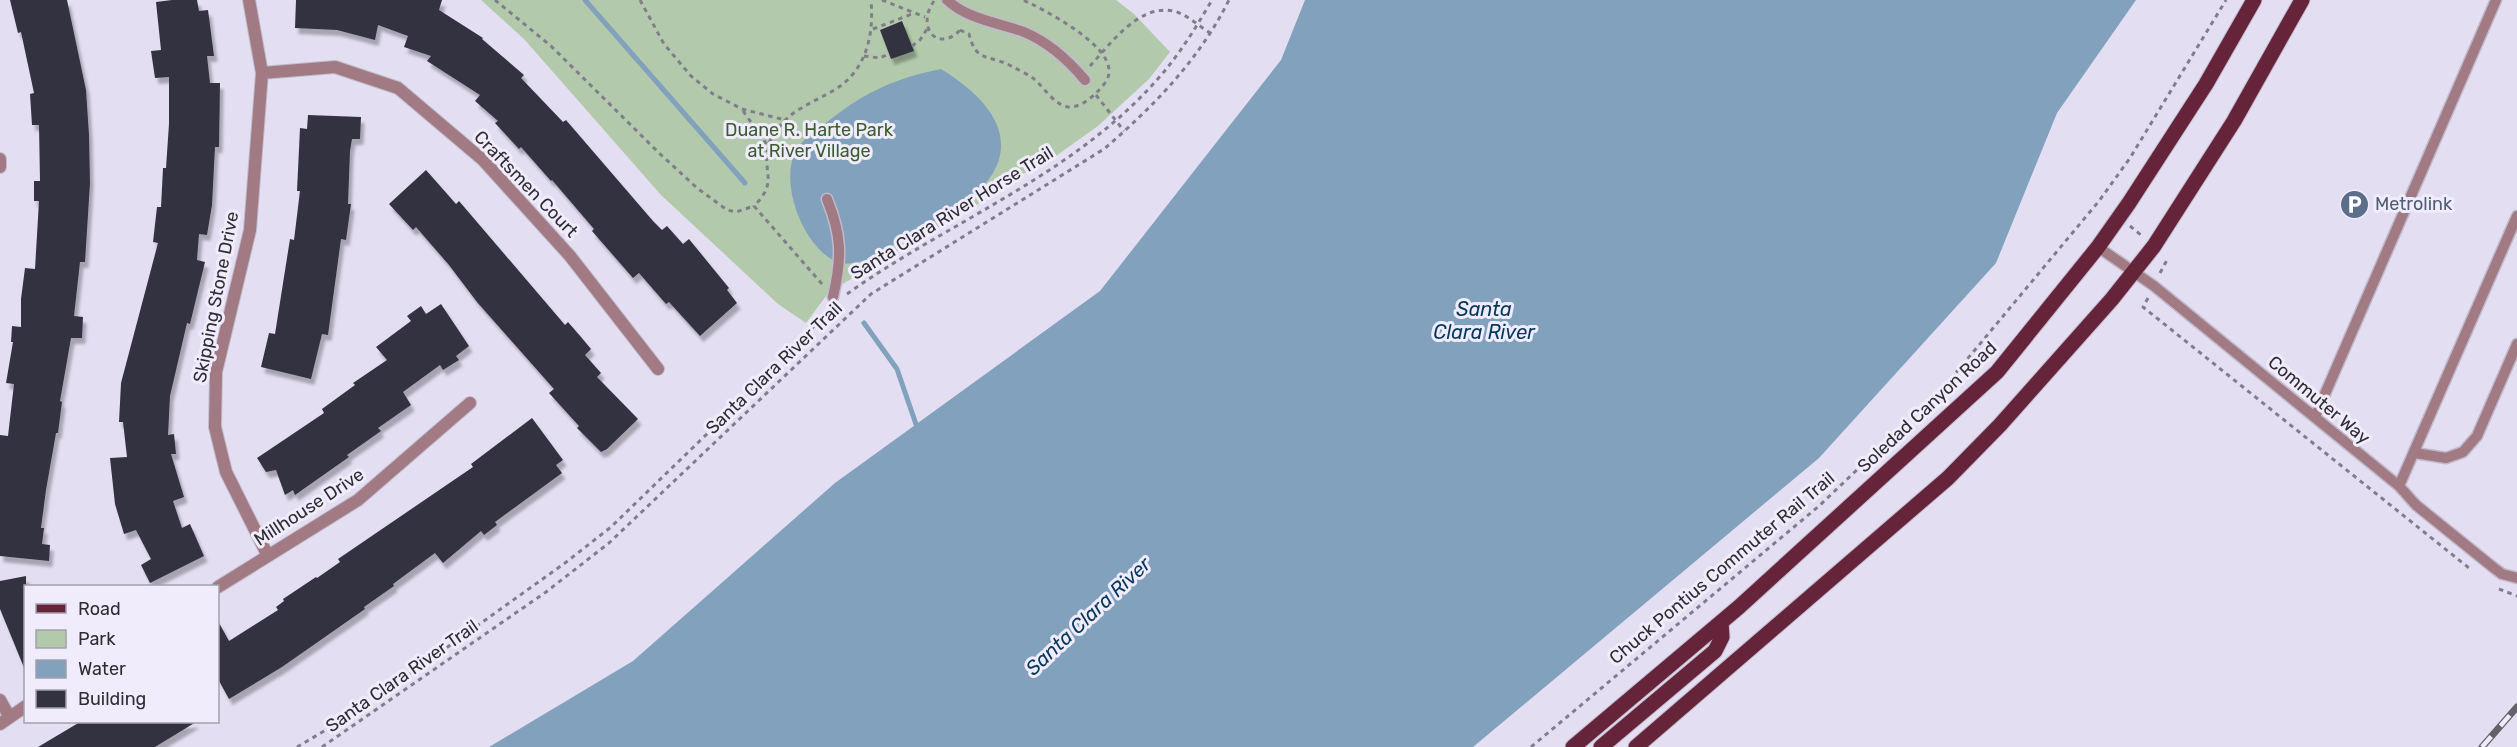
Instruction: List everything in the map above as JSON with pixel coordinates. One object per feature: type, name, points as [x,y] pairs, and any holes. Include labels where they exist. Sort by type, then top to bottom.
[{"type":"main road","name":"Soledad Canyon Road","points":[[1573,747],[1721,622],[1997,372],[2098,247],[2129,203],[2206,84],[2254,0]]},
{"type":"main road","points":[[1636,747],[1948,478],[2000,425],[2154,246],[2234,121],[2302,0]]},
{"type":"main road","points":[[1601,747],[1715,651],[1722,637],[1721,622]]},
{"type":"street","name":"Skipping Stone Drive","points":[[249,0],[262,73],[250,230],[216,372],[215,427],[226,472],[268,556]]},
{"type":"street","name":"Craftsmen Court","points":[[262,73],[335,68],[398,88],[483,160],[570,256],[658,369]]},
{"type":"street","points":[[0,159],[0,167]]},
{"type":"street","name":"Millhouse Drive","points":[[219,586],[358,500],[470,403]]},
{"type":"street","points":[[0,700],[5,720],[24,707]]},
{"type":"lane","points":[[947,0],[961,11],[1026,33],[1067,59],[1086,80]]},
{"type":"lane","points":[[2315,417],[2496,0]]},
{"type":"lane","points":[[827,199],[839,233],[840,243],[835,299]]},
{"type":"lane","points":[[2399,486],[2517,216]]},
{"type":"lane","name":"Commuter Way","points":[[2098,247],[2134,272],[2315,417],[2399,486],[2416,505],[2494,568],[2502,574],[2517,578]]},
{"type":"lane","points":[[2415,453],[2446,458],[2463,452],[2477,436],[2517,344]]},
{"type":"path","points":[[495,0],[551,46],[697,188],[727,210],[736,212],[754,206],[765,194],[769,182],[768,146],[742,109]]},
{"type":"path","points":[[640,0],[674,59],[713,94],[742,109],[785,120]]},
{"type":"path","points":[[768,146],[785,120],[801,107],[838,88],[854,72],[864,56],[873,29],[871,0]]},
{"type":"path","points":[[882,0],[925,17]]},
{"type":"path","points":[[928,0],[931,5],[925,17],[927,29],[935,37],[944,40],[955,36],[963,27]]},
{"type":"path","name":"Santa Clara River Horse Trail","points":[[297,747],[331,727],[421,666],[565,563],[611,527],[776,367],[835,299],[1054,167],[1116,121],[1154,84],[1178,56],[1212,0]]},
{"type":"path","name":"Santa Clara River Trail","points":[[322,747],[546,592],[609,543],[849,315],[886,283],[1104,149],[1155,103],[1173,83],[1210,33],[1229,0]]},
{"type":"path","name":"Chuck Pontius Commuter Rail Trail","points":[[1530,747],[1819,506],[1944,387],[2105,193],[2130,158],[2226,0]]},
{"type":"path","points":[[1124,131],[1086,80],[1088,68],[1138,18],[1154,10],[1175,11],[1210,33]]},
{"type":"path","points":[[873,29],[914,14]]},
{"type":"path","points":[[912,46],[927,29]]},
{"type":"path","points":[[864,56],[874,58],[889,54]]},
{"type":"path","points":[[754,206],[849,315]]},
{"type":"green space","name":"Duane R. Harte Park at River Village","points":[[481,0],[1116,0],[1134,14],[1170,52],[1149,79],[1098,126],[1042,166],[1005,181],[985,200],[829,292],[806,323],[778,304],[661,195],[524,39]]},
{"type":"water","name":"Santa Clara River","points":[[1305,0],[2136,0],[2057,113],[1996,263],[1819,458],[1473,747],[489,747],[633,661],[835,483],[1100,291],[1281,60]]},
{"type":"water","points":[[941,69],[978,97],[991,113],[999,130],[1001,147],[997,165],[986,183],[967,202],[867,260],[843,264],[827,256],[815,245],[805,230],[792,194],[790,176],[792,160],[799,146],[834,116],[862,97],[891,83]]},
{"type":"building","points":[[10,0],[67,0],[86,90],[90,183],[85,262],[80,262],[74,316],[83,317],[82,338],[71,338],[60,401],[62,402],[58,433],[56,433],[46,490],[41,528],[44,528],[42,544],[50,545],[49,561],[0,556],[0,435],[8,436],[14,384],[6,383],[13,342],[11,342],[12,326],[21,327],[21,299],[25,268],[35,269],[39,201],[34,201],[34,181],[40,181],[39,125],[32,125],[30,94],[34,93],[21,32],[18,33]]},
{"type":"building","points":[[197,0],[199,11],[208,10],[214,56],[207,56],[210,83],[220,83],[219,147],[215,147],[212,205],[207,235],[199,234],[197,260],[205,262],[190,324],[187,323],[170,396],[168,435],[174,434],[176,454],[171,454],[184,497],[173,501],[182,528],[190,524],[204,556],[150,583],[141,565],[151,559],[136,530],[124,534],[115,504],[110,458],[127,457],[123,422],[119,422],[121,383],[158,243],[153,242],[157,207],[161,207],[163,168],[166,168],[169,77],[155,78],[151,51],[161,50],[156,2]]},
{"type":"building","points":[[296,0],[442,0],[439,10],[483,38],[524,75],[521,78],[563,122],[566,120],[662,230],[667,226],[683,244],[689,239],[729,288],[727,290],[737,303],[700,336],[669,302],[666,304],[639,273],[633,278],[552,180],[495,123],[498,121],[475,101],[480,95],[427,61],[431,56],[404,47],[408,36],[378,25],[375,40],[337,30],[295,28]]},
{"type":"building","points":[[902,21],[914,51],[891,59],[880,30]]},
{"type":"building","points":[[308,115],[361,117],[360,139],[352,139],[350,151],[348,204],[351,204],[346,240],[341,239],[328,335],[322,334],[311,379],[261,367],[269,333],[275,334],[290,239],[294,240],[300,191],[297,191],[300,128],[307,129]]},
{"type":"building","points":[[426,170],[456,204],[459,201],[565,325],[568,322],[581,337],[591,349],[585,355],[601,373],[597,377],[638,419],[607,449],[601,452],[577,428],[579,426],[549,393],[554,389],[477,302],[416,227],[413,230],[389,204]]},
{"type":"building","points":[[441,304],[469,346],[456,356],[459,360],[443,370],[440,365],[403,392],[411,405],[378,428],[381,431],[347,455],[349,457],[295,495],[293,490],[285,495],[276,470],[266,472],[257,458],[324,413],[322,409],[355,385],[353,383],[387,360],[376,347],[411,321],[407,316],[421,306],[426,314]]},
{"type":"building","points":[[532,418],[563,460],[556,465],[562,473],[495,522],[497,525],[484,535],[481,531],[443,563],[435,553],[364,607],[365,609],[282,667],[229,699],[219,681],[219,623],[229,641],[278,610],[276,607],[284,601],[283,599],[317,578],[340,562],[338,559],[473,467],[471,464]]},
{"type":"building","points":[[26,576],[26,585],[24,585],[24,668],[0,609],[0,581]]},
{"type":"building","points":[[78,723],[194,723],[155,747],[38,747]]},
{"type":"waterway","points":[[585,0],[745,183]]},
{"type":"waterway","points":[[864,323],[897,369],[918,430]]},
{"type":"railway","points":[[2482,747],[2517,707]]},
{"type":"place","name":"Metrolink","points":[[2354,204]]}]
